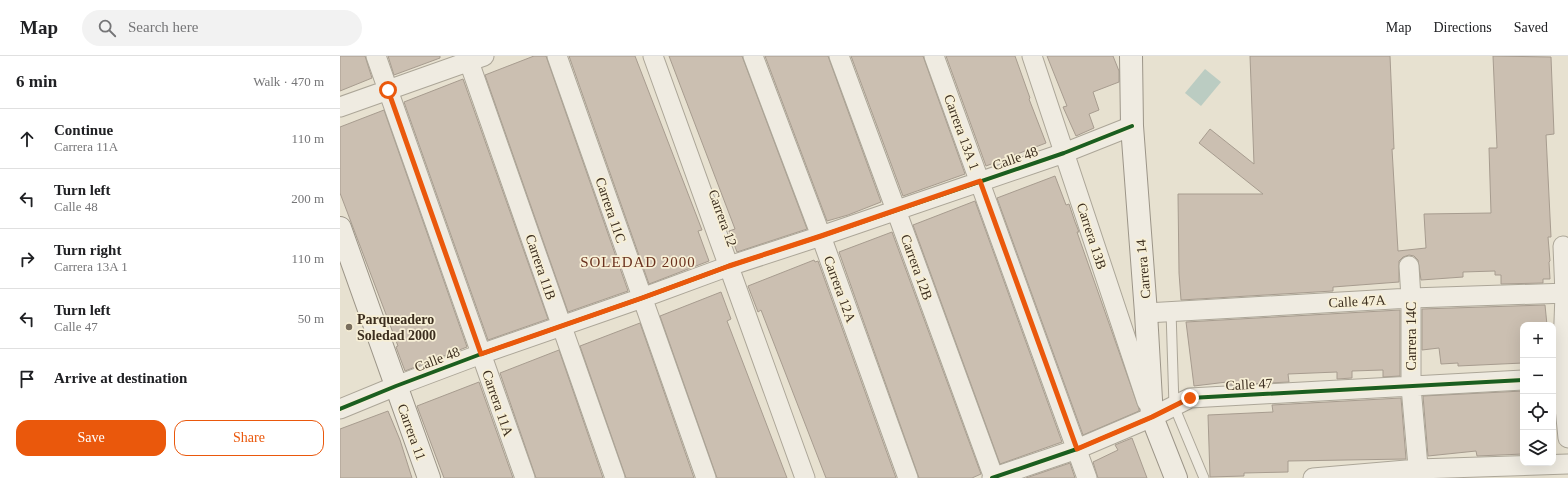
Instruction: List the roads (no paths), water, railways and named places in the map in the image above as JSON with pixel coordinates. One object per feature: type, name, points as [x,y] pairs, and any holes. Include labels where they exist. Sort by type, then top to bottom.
[{"type":"main road","name":"Carrera 14","points":[[1131,56],[1132,126],[1152,417],[1176,478]]},
{"type":"main road","name":"Carrera 11","points":[[340,228],[429,478]]},
{"type":"street","name":"Carrera 11A","points":[[376,56],[525,478]]},
{"type":"street","name":"Carrera 11C","points":[[557,56],[706,478]]},
{"type":"street","name":"Carrera 12","points":[[653,56],[805,478]]},
{"type":"street","name":"Carrera 12A","points":[[753,56],[821,236],[908,478]]},
{"type":"street","name":"Carrera 12B","points":[[839,56],[993,478]]},
{"type":"street","name":"Carrera 13A 1","points":[[934,56],[1087,478]]},
{"type":"street","name":"Carrera 13B","points":[[1032,56],[1152,417]]},
{"type":"street","points":[[340,107],[474,58]]},
{"type":"street","name":"Carrera 11B","points":[[474,58],[562,326],[615,478]]},
{"type":"street","name":"Calle 48","points":[[340,410],[396,386],[481,354],[729,266],[1064,153],[1132,126]]},
{"type":"street","points":[[1563,246],[1566,294],[1561,377],[1568,438]]},
{"type":"street","name":"Carrera 14C","points":[[1409,266],[1411,298],[1411,387],[1418,474]]},
{"type":"street","name":"Calle 47A","points":[[1146,314],[1171,311],[1411,298],[1566,294]]},
{"type":"street","name":"Calle 47","points":[[993,478],[1077,449],[1152,417],[1190,398],[1520,380]]},
{"type":"street","points":[[1313,478],[1418,474],[1568,464]]},
{"type":"lane","points":[[1171,311],[1174,406],[1204,478]]},
{"type":"place","name":"Parqueadero Soledad 2000","points":[[349,327]]},
{"type":"district","name":"SOLEDAD 2000","points":[[638,262]]}]
